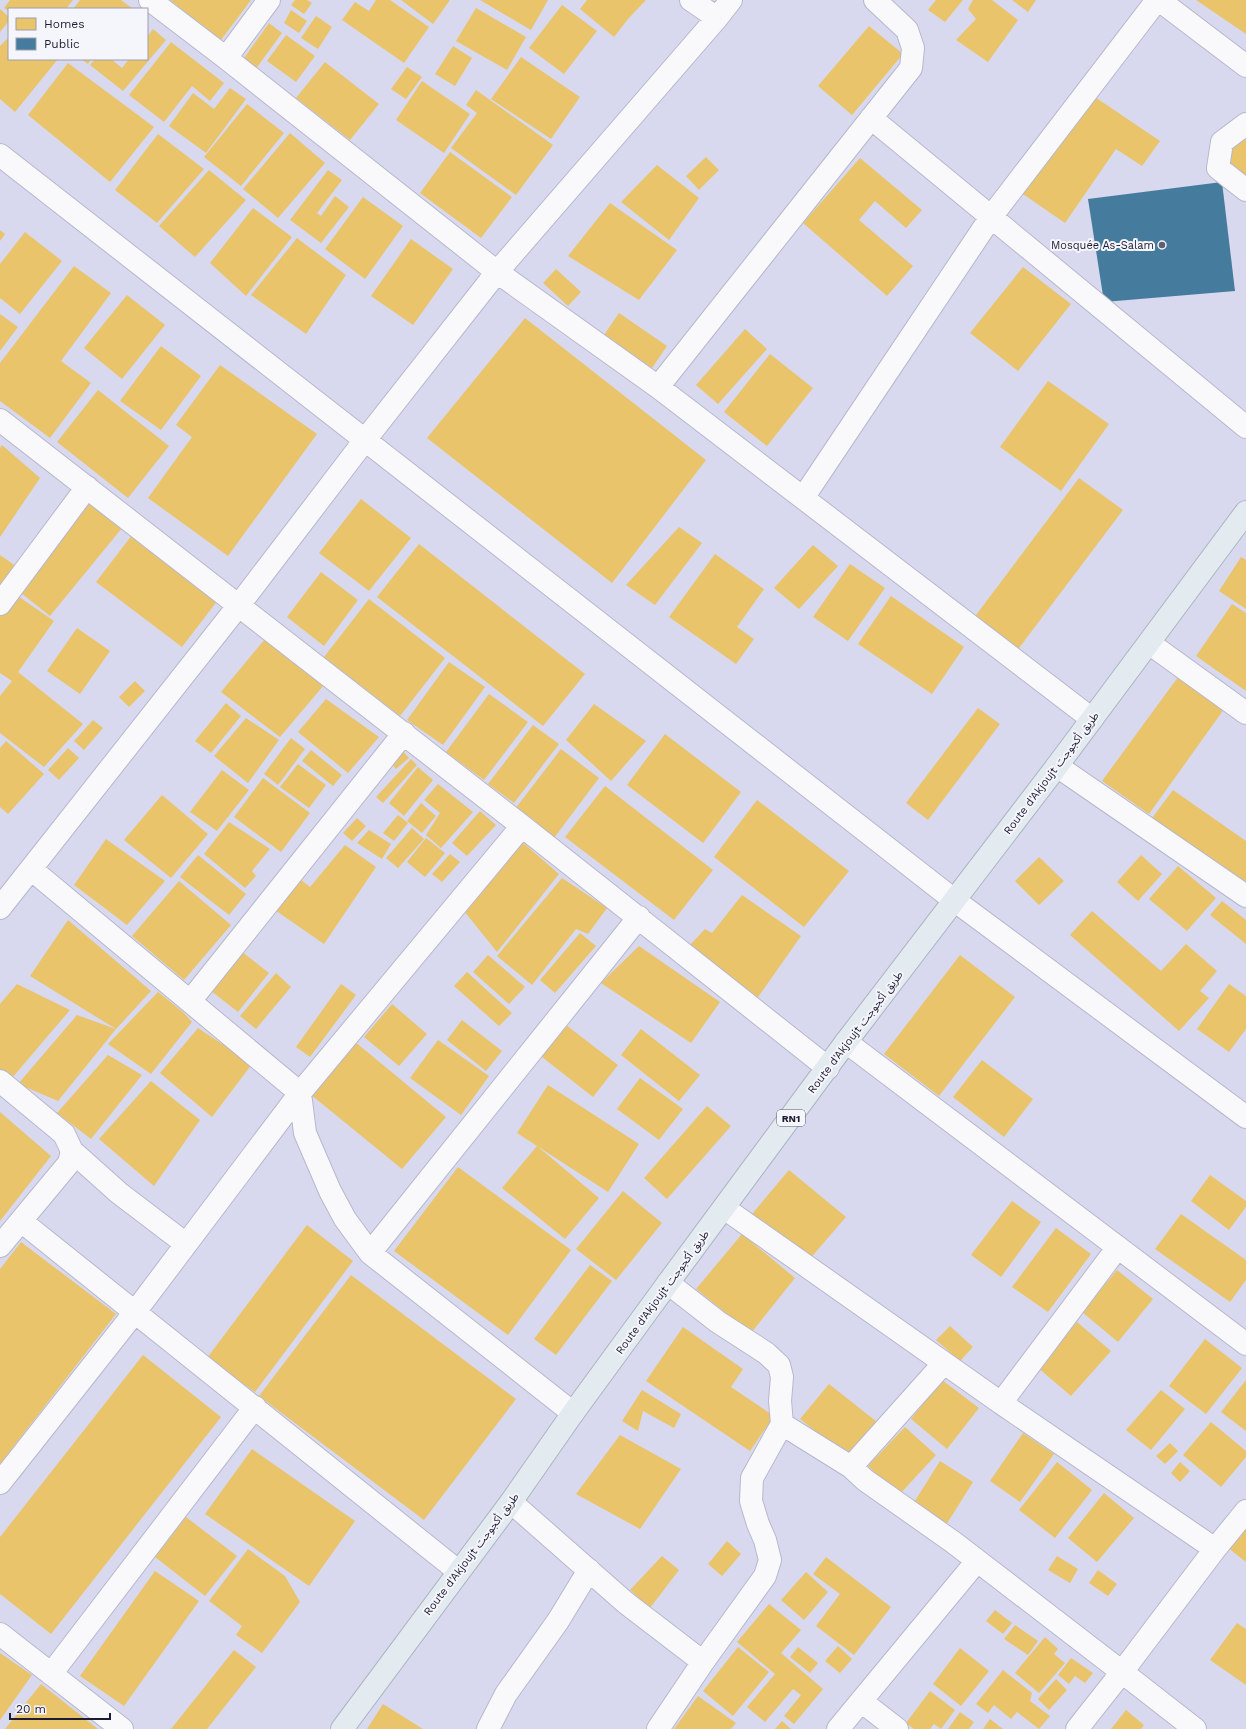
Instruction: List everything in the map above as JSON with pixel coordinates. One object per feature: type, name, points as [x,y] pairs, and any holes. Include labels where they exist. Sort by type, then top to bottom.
[{"type":"highway","name":"Route d'Akjoujt طريق أكجوجت","points":[[342,1729],[458,1571],[511,1502],[573,1413],[668,1282],[846,1042],[1057,766],[1148,643],[1242,524]]},
{"type":"street","points":[[150,0],[226,58],[497,272],[658,387],[1092,719]]},
{"type":"street","points":[[226,58],[269,0]]},
{"type":"street","points":[[691,0],[717,18]]},
{"type":"street","points":[[0,908],[239,605],[365,440],[497,272],[731,0]]},
{"type":"street","points":[[658,387],[910,68],[913,48],[907,30],[875,0]]},
{"type":"street","points":[[803,498],[991,217],[1158,0],[1246,66]]},
{"type":"street","points":[[871,118],[1246,427]]},
{"type":"street","points":[[1246,124],[1222,142],[1218,168],[1246,190]]},
{"type":"street","points":[[0,155],[954,900],[1246,1117]]},
{"type":"street","points":[[0,420],[404,733],[639,917],[828,1068]]},
{"type":"street","points":[[0,604],[87,487]]},
{"type":"street","points":[[1148,643],[1246,713]]},
{"type":"street","points":[[191,1000],[404,733]]},
{"type":"street","points":[[1057,766],[1246,896]]},
{"type":"street","points":[[0,1483],[135,1312],[300,1093],[522,826]]},
{"type":"street","points":[[31,869],[191,1000],[300,1093],[305,1134],[308,1141],[330,1191],[345,1219],[370,1253],[573,1413]]},
{"type":"street","points":[[370,1253],[639,917]]},
{"type":"street","points":[[846,1042],[1246,1344]]},
{"type":"street","points":[[0,1081],[64,1134],[72,1151],[119,1192],[186,1244]]},
{"type":"street","points":[[0,1246],[69,1163],[72,1151]]},
{"type":"street","points":[[724,1208],[1001,1403],[1214,1549]]},
{"type":"street","points":[[21,1221],[458,1571]]},
{"type":"street","points":[[1001,1403],[1118,1247]]},
{"type":"street","points":[[658,1729],[703,1662],[765,1576],[770,1560],[765,1540],[758,1524],[751,1500],[752,1478],[782,1424],[780,1401],[782,1377],[779,1365],[766,1353],[718,1322],[668,1282]]},
{"type":"street","points":[[851,1467],[944,1362]]},
{"type":"street","points":[[51,1674],[255,1407]]},
{"type":"street","points":[[782,1424],[851,1467],[865,1480],[977,1561],[1195,1729]]},
{"type":"street","points":[[511,1502],[626,1603],[703,1662]]},
{"type":"street","points":[[1077,1729],[1122,1672],[1214,1549],[1246,1511]]},
{"type":"street","points":[[838,1729],[977,1561]]},
{"type":"street","points":[[488,1729],[506,1694],[558,1621],[589,1570]]},
{"type":"street","points":[[0,1634],[122,1729]]},
{"type":"street","points":[[861,1701],[896,1729]]},
{"type":"building: Homes","points":[[10,0],[73,0],[67,8],[8,8],[8,10],[4,8]]},
{"type":"building: Homes","points":[[80,0],[121,0],[132,8],[74,8]]},
{"type":"building: Homes","points":[[170,0],[251,0],[221,40]]},
{"type":"building: Homes","points":[[295,0],[307,0],[312,3],[304,14],[291,5]]},
{"type":"building: Homes","points":[[376,0],[390,0],[429,27],[404,63],[342,20],[355,2],[369,11]]},
{"type":"building: Homes","points":[[401,0],[450,0],[433,24]]},
{"type":"building: Homes","points":[[480,0],[548,0],[531,30]]},
{"type":"building: Homes","points":[[587,0],[646,0],[614,37],[580,9]]},
{"type":"building: Homes","points":[[936,0],[963,0],[945,22],[928,10]]},
{"type":"building: Homes","points":[[973,0],[992,0],[1018,20],[988,62],[956,40],[976,19],[968,9]]},
{"type":"building: Homes","points":[[1012,0],[1036,0],[1028,12]]},
{"type":"building: Homes","points":[[1196,0],[1246,0],[1246,34]]},
{"type":"building: Homes","points":[[562,5],[597,31],[564,74],[529,48]]},
{"type":"building: Homes","points":[[476,8],[526,37],[507,70],[456,41]]},
{"type":"building: Homes","points":[[0,9],[8,16],[8,22],[0,32]]},
{"type":"building: Homes","points":[[291,10],[307,21],[299,33],[284,23]]},
{"type":"building: Homes","points":[[316,16],[332,27],[318,49],[301,38]]},
{"type":"building: Homes","points":[[269,23],[282,33],[255,70],[242,61]]},
{"type":"building: Homes","points":[[869,26],[903,54],[852,115],[818,86]]},
{"type":"building: Homes","points":[[153,29],[166,40],[123,91],[90,65],[94,60],[112,60],[122,68],[128,60],[148,60],[148,36]]},
{"type":"building: Homes","points":[[286,35],[315,56],[296,82],[267,61]]},
{"type":"building: Homes","points":[[8,38],[8,60],[57,60],[15,112],[0,99],[0,46]]},
{"type":"building: Homes","points":[[171,42],[224,83],[210,101],[192,86],[164,122],[129,95]]},
{"type":"building: Homes","points":[[453,46],[472,58],[455,86],[435,74]]},
{"type":"building: Homes","points":[[521,57],[580,97],[551,139],[491,99]]},
{"type":"building: Homes","points":[[82,60],[90,60],[88,64]]},
{"type":"building: Homes","points":[[325,62],[379,104],[350,140],[296,98]]},
{"type":"building: Homes","points":[[68,63],[154,127],[110,182],[28,115]]},
{"type":"building: Homes","points":[[407,67],[422,77],[406,99],[391,89]]},
{"type":"building: Homes","points":[[422,81],[470,114],[444,153],[396,120]]},
{"type":"building: Homes","points":[[230,88],[246,99],[206,153],[169,126],[193,93],[214,109]]},
{"type":"building: Homes","points":[[476,90],[553,145],[516,195],[451,148],[477,113],[466,105]]},
{"type":"building: Homes","points":[[1089,93],[1160,141],[1142,166],[1116,149],[1065,223],[1020,192]]},
{"type":"building: Homes","points":[[247,104],[284,133],[241,186],[204,157]]},
{"type":"building: Homes","points":[[1246,132],[1246,183],[1221,164]]},
{"type":"building: Homes","points":[[290,133],[325,163],[278,218],[243,189]]},
{"type":"building: Homes","points":[[158,134],[204,169],[157,223],[115,190]]},
{"type":"building: Homes","points":[[450,152],[512,197],[481,238],[420,193]]},
{"type":"building: Homes","points":[[706,157],[719,170],[699,190],[686,176]]},
{"type":"building: Homes","points":[[860,158],[922,210],[906,228],[875,201],[859,220],[913,266],[887,296],[803,223]]},
{"type":"building: Homes","points":[[657,165],[699,198],[669,240],[621,202]]},
{"type":"building: Homes","points":[[209,170],[246,200],[195,257],[159,226]]},
{"type":"building: Homes","points":[[328,170],[342,180],[317,213],[321,216],[335,196],[349,207],[321,243],[290,220]]},
{"type":"building: Homes","points":[[363,197],[403,226],[365,279],[325,249]]},
{"type":"building: Homes","points":[[610,203],[677,250],[639,300],[568,256]]},
{"type":"building: Homes","points":[[253,208],[292,237],[246,296],[210,263]]},
{"type":"building: Homes","points":[[0,230],[5,234],[0,241]]},
{"type":"building: Homes","points":[[25,232],[62,261],[20,314],[0,298],[0,264]]},
{"type":"building: Homes","points":[[297,238],[346,275],[306,334],[251,295]]},
{"type":"building: Homes","points":[[411,239],[453,269],[413,325],[371,296]]},
{"type":"building: Homes","points":[[74,266],[111,293],[61,361],[91,383],[50,438],[0,401],[0,363]]},
{"type":"building: Homes","points":[[1023,267],[1071,304],[1018,371],[970,333]]},
{"type":"building: Homes","points":[[556,269],[581,292],[568,306],[543,283]]},
{"type":"building: Homes","points":[[127,295],[165,325],[122,379],[84,348]]},
{"type":"building: Homes","points":[[619,313],[667,346],[652,368],[604,335]]},
{"type":"building: Homes","points":[[0,314],[18,327],[0,351]]},
{"type":"building: Homes","points":[[525,318],[706,460],[612,583],[427,438]]},
{"type":"building: Homes","points":[[745,329],[767,349],[718,404],[696,385]]},
{"type":"building: Homes","points":[[161,346],[201,376],[161,430],[120,401]]},
{"type":"building: Homes","points":[[770,354],[813,388],[767,446],[724,412]]},
{"type":"building: Homes","points":[[220,365],[317,434],[228,556],[148,498],[192,437],[176,425]]},
{"type":"building: Homes","points":[[1048,381],[1109,424],[1061,491],[1000,447]]},
{"type":"building: Homes","points":[[98,390],[169,446],[128,498],[57,442]]},
{"type":"building: Homes","points":[[2,445],[40,478],[0,537],[0,448]]},
{"type":"building: Homes","points":[[1079,478],[1123,510],[1016,652],[973,619]]},
{"type":"building: Homes","points":[[361,499],[411,538],[369,591],[319,553]]},
{"type":"building: Homes","points":[[87,500],[122,528],[50,616],[16,589]]},
{"type":"building: Homes","points":[[679,527],[702,543],[655,605],[626,585]]},
{"type":"building: Homes","points":[[132,535],[218,600],[182,647],[96,582]]},
{"type":"building: Homes","points":[[419,544],[585,674],[543,726],[377,597]]},
{"type":"building: Homes","points":[[813,545],[838,566],[799,609],[774,588]]},
{"type":"building: Homes","points":[[715,554],[764,589],[737,627],[754,639],[736,664],[669,617]]},
{"type":"building: Homes","points":[[0,555],[20,569],[0,597]]},
{"type":"building: Homes","points":[[1241,557],[1246,560],[1246,609],[1219,591]]},
{"type":"building: Homes","points":[[850,564],[885,588],[848,641],[813,617]]},
{"type":"building: Homes","points":[[321,572],[358,600],[324,646],[287,617]]},
{"type":"building: Homes","points":[[12,592],[54,621],[18,672],[83,724],[44,767],[0,733],[0,696],[12,681],[0,673],[0,609]]},
{"type":"building: Homes","points":[[891,596],[964,647],[932,694],[858,644]]},
{"type":"building: Homes","points":[[369,599],[445,658],[400,716],[324,657]]},
{"type":"building: Homes","points":[[1232,604],[1246,613],[1246,691],[1196,656]]},
{"type":"building: Homes","points":[[77,628],[110,651],[80,694],[47,671]]},
{"type":"building: Homes","points":[[265,639],[324,685],[280,737],[221,692]]},
{"type":"building: Homes","points":[[449,662],[485,687],[443,745],[407,720]]},
{"type":"building: Homes","points":[[1181,673],[1227,705],[1149,814],[1102,781]]},
{"type":"building: Homes","points":[[135,681],[145,691],[129,707],[119,697]]},
{"type":"building: Homes","points":[[489,694],[528,722],[484,780],[446,752]]},
{"type":"building: Homes","points":[[326,699],[379,737],[348,773],[298,732]]},
{"type":"building: Homes","points":[[226,703],[241,716],[211,753],[195,741]]},
{"type":"building: Homes","points":[[594,704],[646,741],[611,781],[566,740]]},
{"type":"building: Homes","points":[[978,708],[1000,724],[928,820],[906,803]]},
{"type":"building: Homes","points":[[246,718],[279,740],[248,783],[214,756]]},
{"type":"building: Homes","points":[[93,720],[103,728],[84,750],[74,741]]},
{"type":"building: Homes","points":[[533,725],[559,744],[514,803],[488,784]]},
{"type":"building: Homes","points":[[665,734],[741,792],[703,843],[627,785]]},
{"type":"building: Homes","points":[[291,738],[305,749],[278,785],[264,774]]},
{"type":"building: Homes","points":[[6,741],[44,774],[8,814],[0,807],[0,748]]},
{"type":"building: Homes","points":[[68,748],[79,758],[59,780],[48,770]]},
{"type":"building: Homes","points":[[400,748],[409,758],[396,769],[388,760]]},
{"type":"building: Homes","points":[[561,749],[599,778],[554,838],[515,809]]},
{"type":"building: Homes","points":[[311,750],[342,775],[333,786],[302,761]]},
{"type":"building: Homes","points":[[411,759],[417,765],[383,803],[376,797]]},
{"type":"building: Homes","points":[[298,764],[326,785],[309,808],[280,787]]},
{"type":"building: Homes","points":[[418,767],[433,780],[404,816],[389,803]]},
{"type":"building: Homes","points":[[222,770],[249,790],[217,831],[190,812]]},
{"type":"building: Homes","points":[[263,778],[310,813],[281,852],[234,817]]},
{"type":"building: Homes","points":[[438,784],[473,812],[441,848],[426,835],[440,813],[424,800]]},
{"type":"building: Homes","points":[[605,786],[713,870],[674,920],[565,837]]},
{"type":"building: Homes","points":[[1173,790],[1246,841],[1246,884],[1152,818]]},
{"type":"building: Homes","points":[[162,795],[208,834],[171,878],[124,840]]},
{"type":"building: Homes","points":[[757,800],[849,871],[804,927],[714,857]]},
{"type":"building: Homes","points":[[421,803],[436,816],[422,833],[407,821]]},
{"type":"building: Homes","points":[[480,811],[496,825],[467,856],[452,843]]},
{"type":"building: Homes","points":[[398,815],[408,823],[394,841],[383,833]]},
{"type":"building: Homes","points":[[357,818],[366,826],[352,841],[343,833]]},
{"type":"building: Homes","points":[[229,822],[270,849],[252,871],[256,876],[245,888],[204,854]]},
{"type":"building: Homes","points":[[412,828],[424,839],[398,868],[386,858]]},
{"type":"building: Homes","points":[[369,830],[391,844],[382,859],[357,843]]},
{"type":"building: Homes","points":[[426,838],[445,853],[425,877],[407,862]]},
{"type":"building: Homes","points":[[106,839],[165,881],[127,925],[74,885]]},
{"type":"building: Homes","points":[[520,840],[559,874],[497,952],[460,906]]},
{"type":"building: Homes","points":[[345,845],[376,867],[324,944],[272,908],[296,876],[310,887]]},
{"type":"building: Homes","points":[[450,854],[460,862],[442,882],[432,874]]},
{"type":"building: Homes","points":[[198,855],[246,894],[229,915],[180,877]]},
{"type":"building: Homes","points":[[1141,855],[1162,874],[1138,901],[1117,882]]},
{"type":"building: Homes","points":[[1039,857],[1064,881],[1039,905],[1015,881]]},
{"type":"building: Homes","points":[[1178,866],[1216,898],[1187,931],[1149,899]]},
{"type":"building: Homes","points":[[562,878],[607,908],[588,934],[576,929],[532,985],[497,956]]},
{"type":"building: Homes","points":[[179,881],[231,925],[184,980],[132,936]]},
{"type":"building: Homes","points":[[742,895],[801,936],[756,1000],[689,946],[705,929],[712,933]]},
{"type":"building: Homes","points":[[1222,901],[1246,920],[1246,944],[1210,915]]},
{"type":"building: Homes","points":[[1092,911],[1161,971],[1186,944],[1217,971],[1200,991],[1209,998],[1179,1031],[1070,935]]},
{"type":"building: Homes","points":[[68,920],[151,991],[116,1029],[30,976]]},
{"type":"building: Homes","points":[[580,933],[596,946],[555,993],[540,980]]},
{"type":"building: Homes","points":[[639,946],[720,1002],[691,1043],[601,983]]},
{"type":"building: Homes","points":[[237,948],[269,973],[238,1012],[206,987]]},
{"type":"building: Homes","points":[[488,955],[525,987],[509,1004],[473,972]]},
{"type":"building: Homes","points":[[960,955],[1015,997],[939,1096],[884,1054]]},
{"type":"building: Homes","points":[[467,972],[512,1013],[499,1026],[454,986]]},
{"type":"building: Homes","points":[[276,973],[291,987],[256,1029],[240,1016]]},
{"type":"building: Homes","points":[[17,984],[70,1010],[12,1078],[0,1069],[0,1004]]},
{"type":"building: Homes","points":[[341,984],[356,995],[310,1057],[296,1047]]},
{"type":"building: Homes","points":[[1229,984],[1246,996],[1246,1029],[1229,1052],[1197,1029]]},
{"type":"building: Homes","points":[[158,992],[183,1012],[192,1022],[151,1074],[108,1044]]},
{"type":"building: Homes","points":[[392,1004],[427,1034],[399,1066],[364,1037]]},
{"type":"building: Homes","points":[[77,1015],[116,1029],[58,1101],[18,1084]]},
{"type":"building: Homes","points":[[462,1020],[502,1051],[486,1071],[447,1040]]},
{"type":"building: Homes","points":[[566,1025],[618,1065],[593,1097],[542,1057]]},
{"type":"building: Homes","points":[[198,1028],[252,1064],[212,1117],[160,1073]]},
{"type":"building: Homes","points":[[641,1029],[700,1075],[679,1101],[621,1055]]},
{"type":"building: Homes","points":[[438,1040],[489,1076],[461,1115],[410,1078]]},
{"type":"building: Homes","points":[[354,1041],[446,1117],[402,1169],[310,1094]]},
{"type":"building: Homes","points":[[108,1055],[142,1075],[91,1139],[57,1113]]},
{"type":"building: Homes","points":[[982,1060],[1033,1099],[1004,1137],[953,1097]]},
{"type":"building: Homes","points":[[640,1078],[683,1109],[659,1140],[617,1109]]},
{"type":"building: Homes","points":[[151,1081],[200,1120],[154,1186],[99,1139]]},
{"type":"building: Homes","points":[[548,1085],[639,1144],[608,1192],[517,1133]]},
{"type":"building: Homes","points":[[707,1106],[731,1126],[667,1199],[644,1178]]},
{"type":"building: Homes","points":[[0,1112],[51,1156],[0,1221]]},
{"type":"building: Homes","points":[[537,1146],[599,1198],[565,1239],[502,1188]]},
{"type":"building: Homes","points":[[458,1167],[571,1250],[508,1335],[394,1251]]},
{"type":"building: Homes","points":[[789,1170],[846,1217],[808,1261],[752,1214]]},
{"type":"building: Homes","points":[[1210,1175],[1246,1201],[1246,1207],[1229,1230],[1191,1201]]},
{"type":"building: Homes","points":[[623,1191],[662,1223],[616,1280],[576,1249]]},
{"type":"building: Homes","points":[[1012,1201],[1041,1222],[1001,1277],[971,1255]]},
{"type":"building: Homes","points":[[1181,1214],[1246,1260],[1246,1280],[1230,1302],[1155,1249]]},
{"type":"building: Homes","points":[[307,1225],[353,1261],[255,1392],[207,1358]]},
{"type":"building: Homes","points":[[1056,1228],[1091,1254],[1048,1312],[1012,1287]]},
{"type":"building: Homes","points":[[742,1234],[795,1278],[751,1333],[696,1289]]},
{"type":"building: Homes","points":[[21,1242],[116,1314],[0,1464],[0,1269]]},
{"type":"building: Homes","points":[[590,1265],[612,1281],[556,1355],[534,1339]]},
{"type":"building: Homes","points":[[1117,1270],[1153,1299],[1118,1342],[1082,1312]]},
{"type":"building: Homes","points":[[351,1275],[516,1399],[424,1520],[259,1396]]},
{"type":"building: Homes","points":[[1077,1322],[1111,1351],[1071,1396],[1037,1367]]},
{"type":"building: Homes","points":[[950,1326],[973,1347],[960,1361],[936,1340]]},
{"type":"building: Homes","points":[[683,1327],[743,1369],[731,1387],[774,1416],[750,1451],[646,1381]]},
{"type":"building: Homes","points":[[1205,1339],[1242,1368],[1206,1414],[1169,1386]]},
{"type":"building: Homes","points":[[143,1355],[221,1417],[51,1634],[0,1594],[0,1537]]},
{"type":"building: Homes","points":[[942,1380],[979,1408],[947,1449],[911,1419]]},
{"type":"building: Homes","points":[[1246,1380],[1246,1431],[1221,1412]]},
{"type":"building: Homes","points":[[829,1384],[877,1422],[848,1457],[800,1419]]},
{"type":"building: Homes","points":[[642,1390],[681,1414],[674,1428],[643,1411],[638,1431],[622,1421]]},
{"type":"building: Homes","points":[[1161,1390],[1185,1409],[1151,1450],[1126,1430]]},
{"type":"building: Homes","points":[[1211,1422],[1246,1451],[1246,1457],[1221,1487],[1183,1455]]},
{"type":"building: Homes","points":[[905,1427],[936,1455],[899,1495],[868,1466]]},
{"type":"building: Homes","points":[[1023,1433],[1054,1454],[1020,1502],[990,1481]]},
{"type":"building: Homes","points":[[620,1435],[681,1469],[640,1529],[576,1494]]},
{"type":"building: Homes","points":[[1170,1443],[1178,1451],[1165,1464],[1156,1456]]},
{"type":"building: Homes","points":[[252,1449],[355,1521],[309,1586],[205,1514]]},
{"type":"building: Homes","points":[[940,1461],[973,1482],[946,1525],[913,1504]]},
{"type":"building: Homes","points":[[1057,1462],[1092,1490],[1055,1538],[1019,1510]]},
{"type":"building: Homes","points":[[1180,1462],[1190,1471],[1180,1482],[1171,1473]]},
{"type":"building: Homes","points":[[1104,1493],[1134,1518],[1097,1562],[1068,1538]]},
{"type":"building: Homes","points":[[186,1517],[237,1556],[205,1596],[155,1557]]},
{"type":"building: Homes","points":[[1246,1521],[1246,1562],[1227,1547]]},
{"type":"building: Homes","points":[[727,1541],[741,1554],[722,1576],[708,1564]]},
{"type":"building: Homes","points":[[248,1549],[285,1576],[300,1602],[262,1653],[236,1635],[242,1626],[209,1601]]},
{"type":"building: Homes","points":[[662,1556],[679,1570],[650,1608],[630,1590]]},
{"type":"building: Homes","points":[[1057,1556],[1078,1569],[1070,1583],[1048,1570]]},
{"type":"building: Homes","points":[[826,1557],[891,1607],[854,1655],[816,1626],[840,1594],[813,1574]]},
{"type":"building: Homes","points":[[1098,1570],[1117,1584],[1108,1596],[1089,1583]]},
{"type":"building: Homes","points":[[155,1571],[199,1601],[124,1706],[80,1676]]},
{"type":"building: Homes","points":[[806,1572],[828,1592],[804,1620],[781,1600]]},
{"type":"building: Homes","points":[[769,1604],[801,1630],[781,1653],[823,1689],[794,1724],[784,1716],[801,1695],[793,1689],[765,1722],[747,1707],[775,1674],[737,1642]]},
{"type":"building: Homes","points":[[995,1610],[1012,1623],[1003,1634],[986,1621]]},
{"type":"building: Homes","points":[[1237,1623],[1246,1629],[1246,1685],[1210,1660]]},
{"type":"building: Homes","points":[[1015,1625],[1038,1641],[1028,1655],[1004,1639]]},
{"type":"building: Homes","points":[[1045,1637],[1058,1649],[1054,1654],[1065,1663],[1039,1693],[1015,1673]]},
{"type":"building: Homes","points":[[838,1646],[852,1659],[840,1673],[825,1661]]},
{"type":"building: Homes","points":[[738,1647],[769,1672],[733,1716],[703,1691]]},
{"type":"building: Homes","points":[[798,1647],[818,1663],[810,1673],[790,1657]]},
{"type":"building: Homes","points":[[960,1648],[989,1671],[961,1706],[933,1684]]},
{"type":"building: Homes","points":[[234,1650],[256,1667],[207,1729],[171,1729]]},
{"type":"building: Homes","points":[[0,1653],[32,1675],[0,1720]]},
{"type":"building: Homes","points":[[1071,1658],[1093,1673],[1085,1683],[1075,1676],[1069,1684],[1058,1675]]},
{"type":"building: Homes","points":[[1003,1670],[1032,1693],[1030,1701],[1050,1716],[1039,1729],[1017,1712],[1011,1719],[994,1705],[988,1713],[976,1704]]},
{"type":"building: Homes","points":[[1056,1679],[1067,1690],[1049,1710],[1038,1699]]},
{"type":"building: Homes","points":[[41,1684],[98,1729],[5,1729]]},
{"type":"building: Homes","points":[[930,1691],[955,1710],[941,1729],[934,1724],[930,1729],[914,1729],[906,1723]]},
{"type":"building: Homes","points":[[698,1696],[736,1723],[731,1729],[674,1729]]},
{"type":"building: Homes","points":[[383,1704],[423,1729],[367,1729]]},
{"type":"building: Homes","points":[[1126,1710],[1144,1725],[1141,1729],[1111,1729]]},
{"type":"building: Homes","points":[[960,1712],[974,1722],[969,1729],[948,1729]]},
{"type":"building: Homes","points":[[990,1719],[1003,1729],[983,1729]]},
{"type":"building: Homes","points":[[782,1721],[791,1729],[775,1729]]},
{"type":"building: Public","name":"Mosquée As-Salam","points":[[1222,182],[1235,291],[1104,302],[1088,199]]},
{"type":"place","name":"Mosquée As-Salam","points":[[1162,245]]}]
